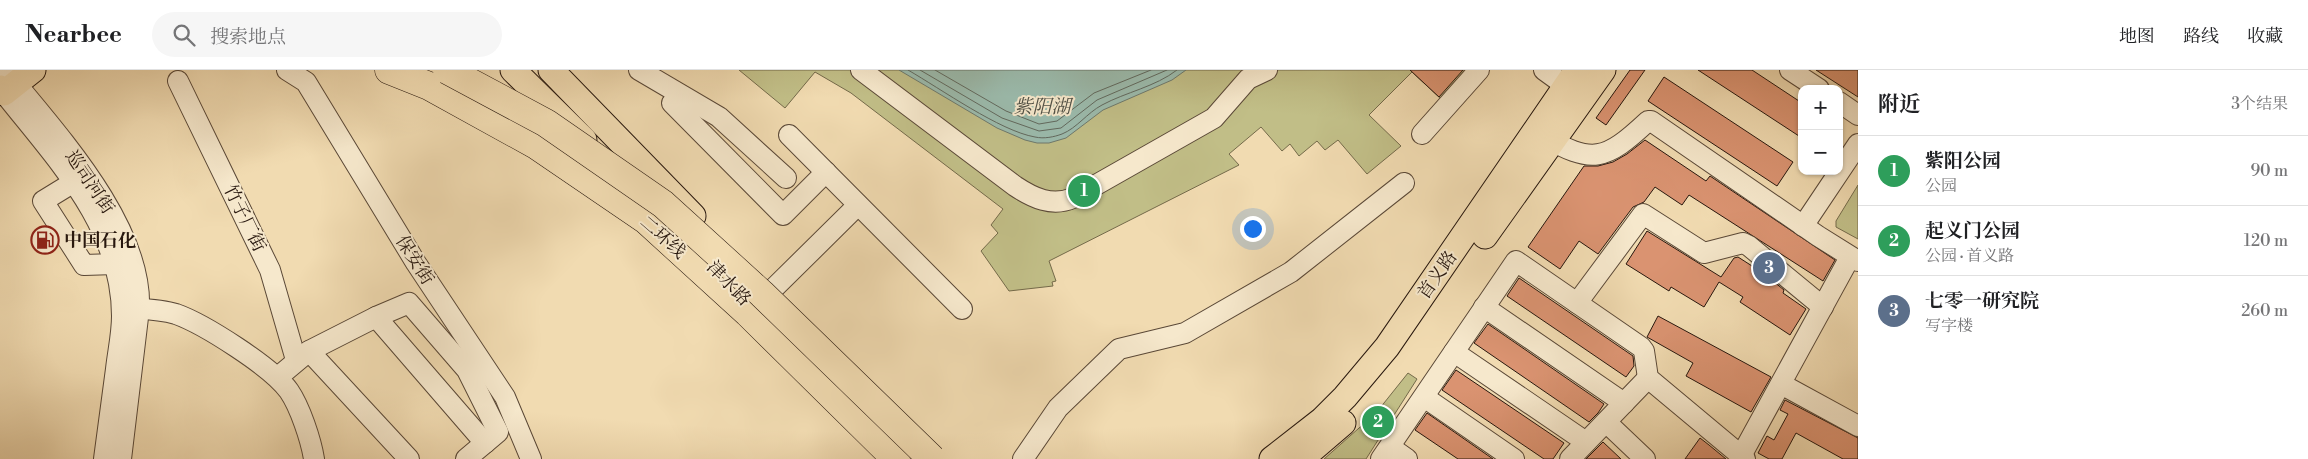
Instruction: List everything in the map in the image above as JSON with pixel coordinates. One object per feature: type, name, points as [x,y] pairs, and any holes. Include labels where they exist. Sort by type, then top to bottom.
[{"type":"highway","name":"二环线","points":[[390,70],[429,86],[536,145],[646,220],[748,314],[897,459]]},
{"type":"highway","name":"二环线","points":[[447,70],[546,123],[663,204],[762,294],[931,459]]},
{"type":"main road","name":"津水路","points":[[513,70],[688,242],[897,459]]},
{"type":"main road","name":"津水路","points":[[551,70],[931,459]]},
{"type":"main road","name":"首义路","points":[[1272,459],[1322,420],[1371,367],[1544,136],[1603,70]]},
{"type":"main road","name":"首义路","points":[[1301,459],[1344,423],[1381,380],[1544,136],[1571,78]]},
{"type":"street","name":"保安街","points":[[287,70],[306,82],[416,264],[505,397],[531,459]]},
{"type":"street","points":[[639,70],[719,118],[786,178]]},
{"type":"street","points":[[861,70],[1015,186],[1034,197],[1054,202],[1073,198],[1203,125],[1223,109],[1248,79],[1267,70]]},
{"type":"street","points":[[1422,134],[1479,70]]},
{"type":"street","points":[[1544,70],[1571,78]]},
{"type":"street","points":[[1790,70],[1813,85]]},
{"type":"street","name":"竹子厂街","points":[[178,81],[270,270],[303,355]]},
{"type":"street","name":"巡司河街","points":[[10,83],[104,232],[130,308],[121,459]]},
{"type":"street","name":"巡司河街","points":[[10,83],[70,151],[114,217],[134,265],[139,296],[130,308],[121,332],[104,459]]},
{"type":"street","points":[[672,103],[783,215],[826,172]]},
{"type":"street","points":[[1843,105],[1858,115]]},
{"type":"street","points":[[1407,459],[1385,453],[1516,261],[1644,351],[1648,378],[1743,458],[1823,307],[1854,259],[1651,121],[1648,121],[1615,149],[1601,155],[1582,155],[1544,136]]},
{"type":"street","points":[[789,135],[962,308]]},
{"type":"street","points":[[1803,226],[1858,144]]},
{"type":"street","points":[[74,182],[43,201],[84,265],[115,264]]},
{"type":"street","points":[[1023,459],[1058,408],[1119,349],[1185,333],[1291,272],[1404,184]]},
{"type":"street","points":[[765,289],[854,201]]},
{"type":"street","points":[[1577,303],[1643,214],[1704,253],[1742,244],[1749,246],[1823,307]]},
{"type":"street","points":[[278,377],[303,355],[376,317],[409,303],[467,370],[498,432],[466,459]]},
{"type":"street","points":[[1484,307],[1624,403]]},
{"type":"street","points":[[130,308],[164,311],[192,321],[237,348],[278,377],[290,392],[298,409],[314,459]]},
{"type":"street","points":[[376,317],[485,443]]},
{"type":"street","points":[[1454,352],[1586,442]]},
{"type":"street","points":[[303,355],[409,459]]},
{"type":"street","points":[[1570,459],[1648,378]]},
{"type":"street","points":[[1781,384],[1858,426]]},
{"type":"street","points":[[1424,397],[1514,459]]},
{"type":"street","points":[[1606,422],[1645,459]]},
{"type":"shaded area","points":[[739,70],[1468,70],[1441,99],[1412,72],[1369,115],[1401,146],[1367,174],[1338,140],[1325,150],[1317,141],[1299,156],[1290,144],[1282,151],[1261,127],[1229,154],[1239,165],[1049,261],[1056,281],[1052,282],[1053,286],[1009,291],[981,251],[998,233],[991,225],[1003,209],[851,93],[815,72],[785,108]]},
{"type":"shaded area","points":[[1858,185],[1858,239],[1836,227],[1836,221]]},
{"type":"shaded area","points":[[1408,373],[1417,379],[1366,459],[1324,459],[1376,413]]},
{"type":"water","name":"紫阳湖","points":[[899,70],[1186,70],[1172,80],[1103,110],[1066,138],[1049,143],[1037,143],[997,128]]},
{"type":"building","points":[[1410,70],[1463,70],[1439,97]]},
{"type":"building","points":[[1630,70],[1645,70],[1606,125],[1596,118]]},
{"type":"building","points":[[1698,70],[1752,70],[1798,100],[1798,135]]},
{"type":"building","points":[[1816,70],[1858,70],[1858,97],[1843,87],[1843,85],[1839,85]]},
{"type":"building","points":[[1664,77],[1793,162],[1777,186],[1648,101]]},
{"type":"building","points":[[1645,140],[1706,181],[1710,176],[1835,260],[1823,281],[1689,195],[1682,205],[1655,187],[1644,202],[1633,207],[1598,254],[1579,241],[1560,269],[1528,247],[1584,166],[1598,166],[1613,162]]},
{"type":"building","points":[[1647,231],[1721,277],[1734,258],[1738,257],[1763,273],[1784,290],[1783,293],[1806,309],[1790,335],[1740,302],[1743,297],[1719,282],[1704,307],[1671,287],[1669,291],[1626,264]]},
{"type":"building","points":[[1519,278],[1633,356],[1634,366],[1626,377],[1507,296]]},
{"type":"building","points":[[1658,316],[1771,377],[1751,412],[1686,376],[1693,363],[1647,337]]},
{"type":"building","points":[[1488,324],[1604,404],[1598,413],[1589,422],[1474,343]]},
{"type":"building","points":[[1456,370],[1564,443],[1553,459],[1544,459],[1442,390]]},
{"type":"building","points":[[1785,400],[1858,438],[1858,459],[1843,459],[1796,433],[1782,459],[1769,459],[1758,453],[1767,436],[1774,440],[1788,414],[1780,410]]},
{"type":"building","points":[[1427,413],[1493,459],[1458,459],[1415,430]]},
{"type":"building","points":[[1700,438],[1709,445],[1726,459],[1685,459]]},
{"type":"building","points":[[1603,442],[1621,459],[1586,459]]},
{"type":"place","name":"紫阳公园","points":[[1084,191]]},
{"type":"place","name":"中国石化","points":[[45,240]]},
{"type":"place","name":"七零一研究院","points":[[1769,268]]},
{"type":"place","name":"起义门公园","points":[[1378,422]]}]
